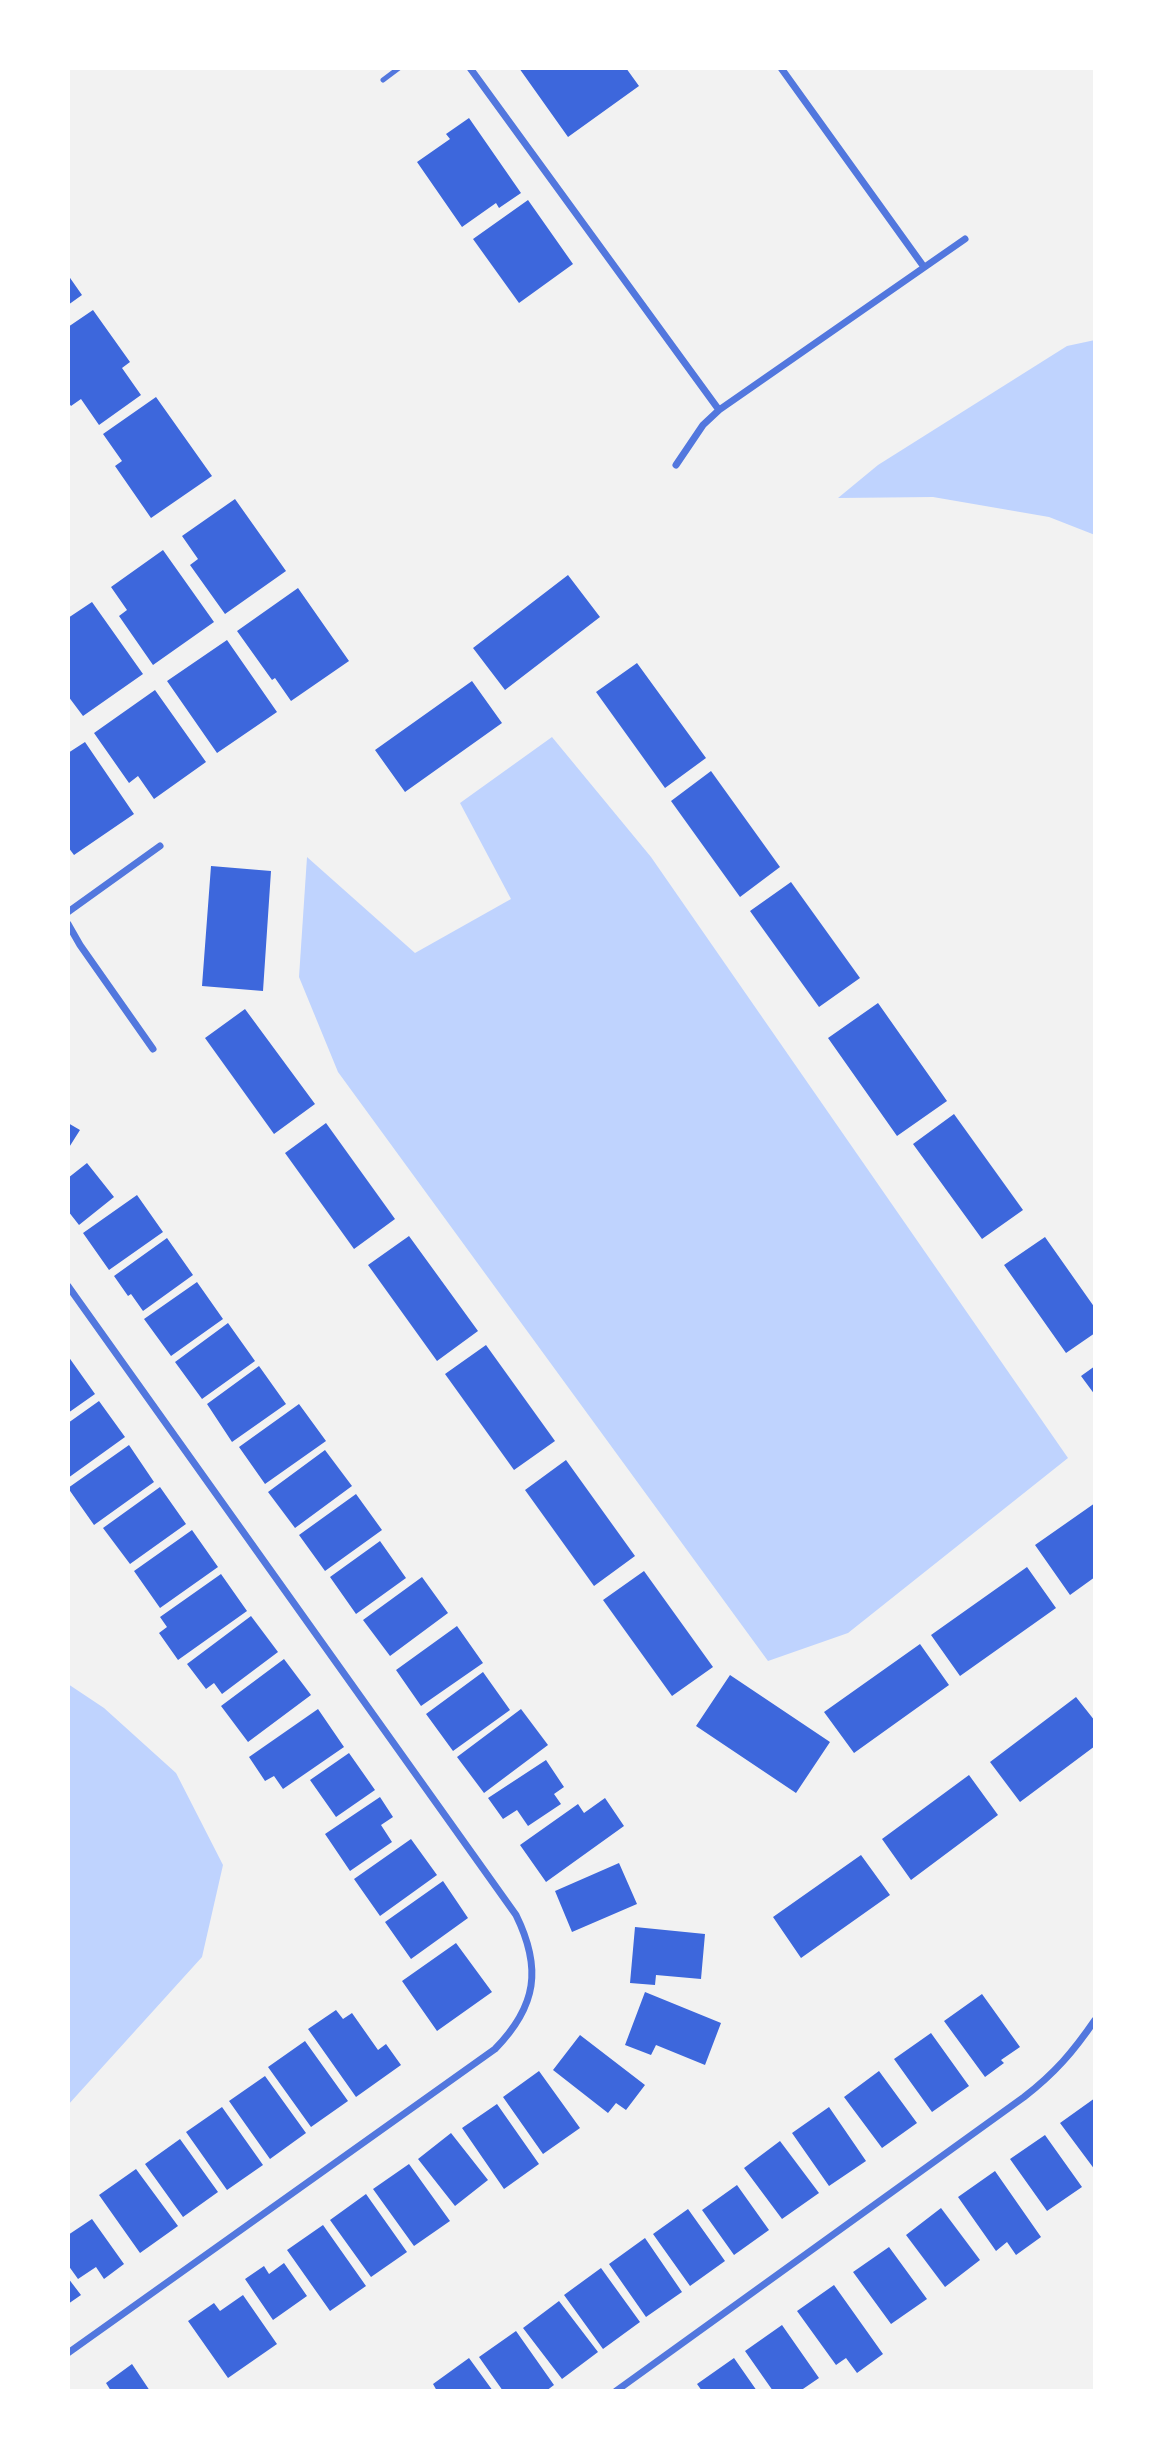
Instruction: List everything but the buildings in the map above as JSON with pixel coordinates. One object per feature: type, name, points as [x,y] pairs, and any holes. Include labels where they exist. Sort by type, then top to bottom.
[{"type":"street","points":[[470,68],[719,411]]},
{"type":"street","points":[[781,68],[924,267]]},
{"type":"street","points":[[676,465],[702,425],[719,411],[965,239]]},
{"type":"street","points":[[68,912],[160,846]]},
{"type":"street","points":[[68,924],[153,1049]]},
{"type":"street","points":[[68,1286],[516,1915],[528,1939],[533,1962],[531,1987],[523,2012],[512,2032],[495,2049],[68,2353]]},
{"type":"street","points":[[616,2391],[1024,2097],[1051,2076],[1072,2053],[1095,2020]]},
{"type":"lane","points":[[383,80],[398,68]]},
{"type":"water","points":[[1095,340],[1095,535],[1049,517],[933,497],[838,498],[878,465],[1067,346]]},
{"type":"water","points":[[552,737],[651,857],[1068,1458],[848,1633],[768,1661],[338,1072],[299,977],[307,857],[415,953],[511,899],[460,803]]},
{"type":"water","points":[[68,1684],[104,1708],[176,1773],[223,1865],[202,1957],[68,2105]]}]
